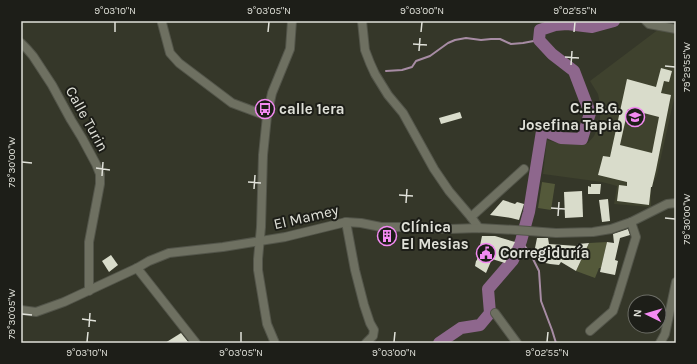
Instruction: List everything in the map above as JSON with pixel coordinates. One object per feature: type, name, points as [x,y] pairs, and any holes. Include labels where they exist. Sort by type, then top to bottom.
[{"type":"street","points":[[275,343],[267,324],[258,270],[263,155],[267,116],[273,88],[290,49],[292,21]]},
{"type":"street","points":[[362,21],[365,50],[375,74],[388,95],[403,113],[434,169],[449,191],[479,228]]},
{"type":"street","points":[[646,21],[649,24],[676,29]]},
{"type":"street","points":[[162,23],[170,53],[179,63],[232,102],[267,116]]},
{"type":"street","name":"Calle Turin","points":[[21,43],[28,49],[52,86],[82,138],[100,174],[100,184],[89,242],[89,291]]},
{"type":"street","points":[[471,217],[524,169]]},
{"type":"street","name":"El Mamey","points":[[21,310],[36,312],[64,302],[149,261],[169,253],[223,247],[285,237],[346,222],[381,227],[450,229],[479,228],[569,234],[611,229],[631,222],[667,204],[676,202]]},
{"type":"street","points":[[346,222],[355,270],[364,305],[374,330],[374,336],[366,343]]},
{"type":"street","points":[[590,331],[612,311],[614,306],[636,237],[631,222]]},
{"type":"street","points":[[137,268],[196,343]]},
{"type":"street","points":[[660,343],[665,334],[676,282]]},
{"type":"street","points":[[495,313],[517,343]]},
{"type":"shaded area","name":"C.E.B.G. Josefina Tapia","points":[[659,29],[676,32],[676,90],[657,175],[651,188],[651,207],[614,204],[617,186],[602,182],[543,174],[547,140],[561,144],[588,143],[594,136],[599,125],[601,109],[598,94],[590,81]]},
{"type":"shaded area","points":[[542,182],[555,184],[551,210],[538,208]]},
{"type":"shaded area","points":[[607,242],[601,268],[599,268],[595,278],[576,271],[589,243]]},
{"type":"building","points":[[661,68],[672,71],[669,82],[664,81],[661,93],[671,95],[656,170],[651,187],[649,205],[617,201],[619,185],[627,186],[627,182],[598,175],[603,156],[610,157],[627,79],[656,87]],"holes":[[[628,109],[659,117],[652,153],[620,145]]]},
{"type":"building","points":[[460,112],[462,118],[441,124],[439,118]]},
{"type":"building","points":[[591,184],[601,184],[600,194],[588,194],[588,186],[591,187]]},
{"type":"building","points":[[582,191],[583,217],[565,218],[564,192]]},
{"type":"building","points":[[608,199],[610,221],[602,222],[599,200]]},
{"type":"building","points":[[503,200],[515,204],[517,202],[524,204],[519,220],[490,215]]},
{"type":"building","points":[[628,229],[630,235],[620,238],[615,260],[618,261],[615,275],[600,272],[607,242],[614,243],[613,234]]},
{"type":"building","name":"Clínica El Mesias","points":[[380,232],[394,232],[394,241],[381,242]]},
{"type":"building","points":[[482,236],[495,236],[515,242],[505,263],[492,259],[486,273],[475,266]]},
{"type":"building","points":[[537,238],[548,238],[549,244],[577,246],[578,244],[589,243],[576,271],[561,262],[559,265],[541,262],[535,248]]},
{"type":"building","points":[[111,255],[118,265],[109,272],[102,261]]},
{"type":"building","points":[[181,333],[189,343],[165,343]]},
{"type":"waterway","points":[[439,343],[461,328],[480,325],[490,313],[488,289],[513,260],[521,241],[529,212],[542,131],[561,138],[582,139],[590,113],[574,71],[552,54],[539,40],[540,30],[555,25],[567,24],[592,27],[614,21]]},
{"type":"waterway","points":[[386,71],[402,70],[412,67],[416,61],[430,56],[448,43],[455,40],[466,38],[481,40],[500,39],[511,44],[539,40]]},
{"type":"waterway","points":[[521,241],[530,253],[539,271],[541,301],[556,343]]},
{"type":"place","name":"calle 1era","points":[[265,109]]},
{"type":"place","name":"C.E.B.G. Josefina Tapia","points":[[635,117]]},
{"type":"place","name":"Clínica El Mesias","points":[[387,236]]},
{"type":"place","name":"Corregiduría","points":[[486,253]]}]
